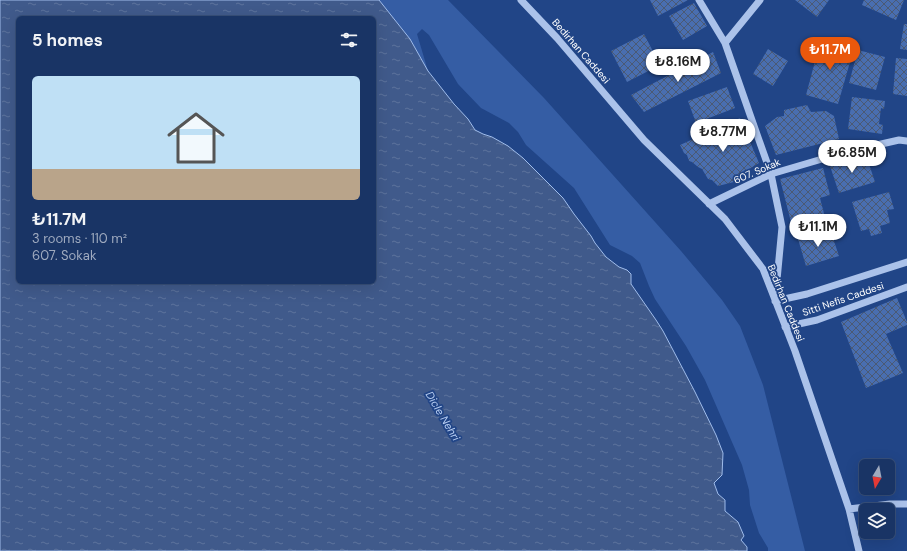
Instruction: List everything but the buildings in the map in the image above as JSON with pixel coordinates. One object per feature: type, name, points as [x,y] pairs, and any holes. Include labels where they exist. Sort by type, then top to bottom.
[{"type":"street","points":[[699,0],[725,43],[771,174],[782,227],[775,301],[807,294],[907,262]]},
{"type":"street","points":[[725,43],[760,0]]},
{"type":"street","name":"Bedirhan Caddesi","points":[[526,2],[644,140],[725,219],[763,270],[795,351],[849,509],[859,551]]},
{"type":"street","name":"607. Sokak","points":[[709,204],[771,174],[854,150],[899,140],[907,141]]},
{"type":"street","name":"Sitti Nefis Caddesi","points":[[785,327],[817,320],[906,289]]},
{"type":"street","points":[[849,509],[890,504],[907,504]]},
{"type":"shaded area","points":[[379,0],[448,0],[544,98],[681,251],[722,300],[740,326],[763,385],[805,551],[768,551],[768,548],[759,533],[750,505],[749,490],[742,465],[705,380],[686,346],[655,299],[640,263],[632,256],[610,245],[574,188],[526,145],[518,132],[509,123],[481,108],[458,84],[429,35],[422,29],[417,34],[428,71],[410,39]]},
{"type":"water","name":"Dicle Nehri","points":[[0,0],[379,0],[410,39],[428,71],[468,119],[475,130],[508,146],[523,158],[563,198],[606,257],[631,274],[631,284],[663,331],[716,435],[723,453],[722,475],[714,483],[718,494],[725,500],[725,511],[738,522],[744,536],[741,540],[747,547],[747,551],[0,551]]}]
